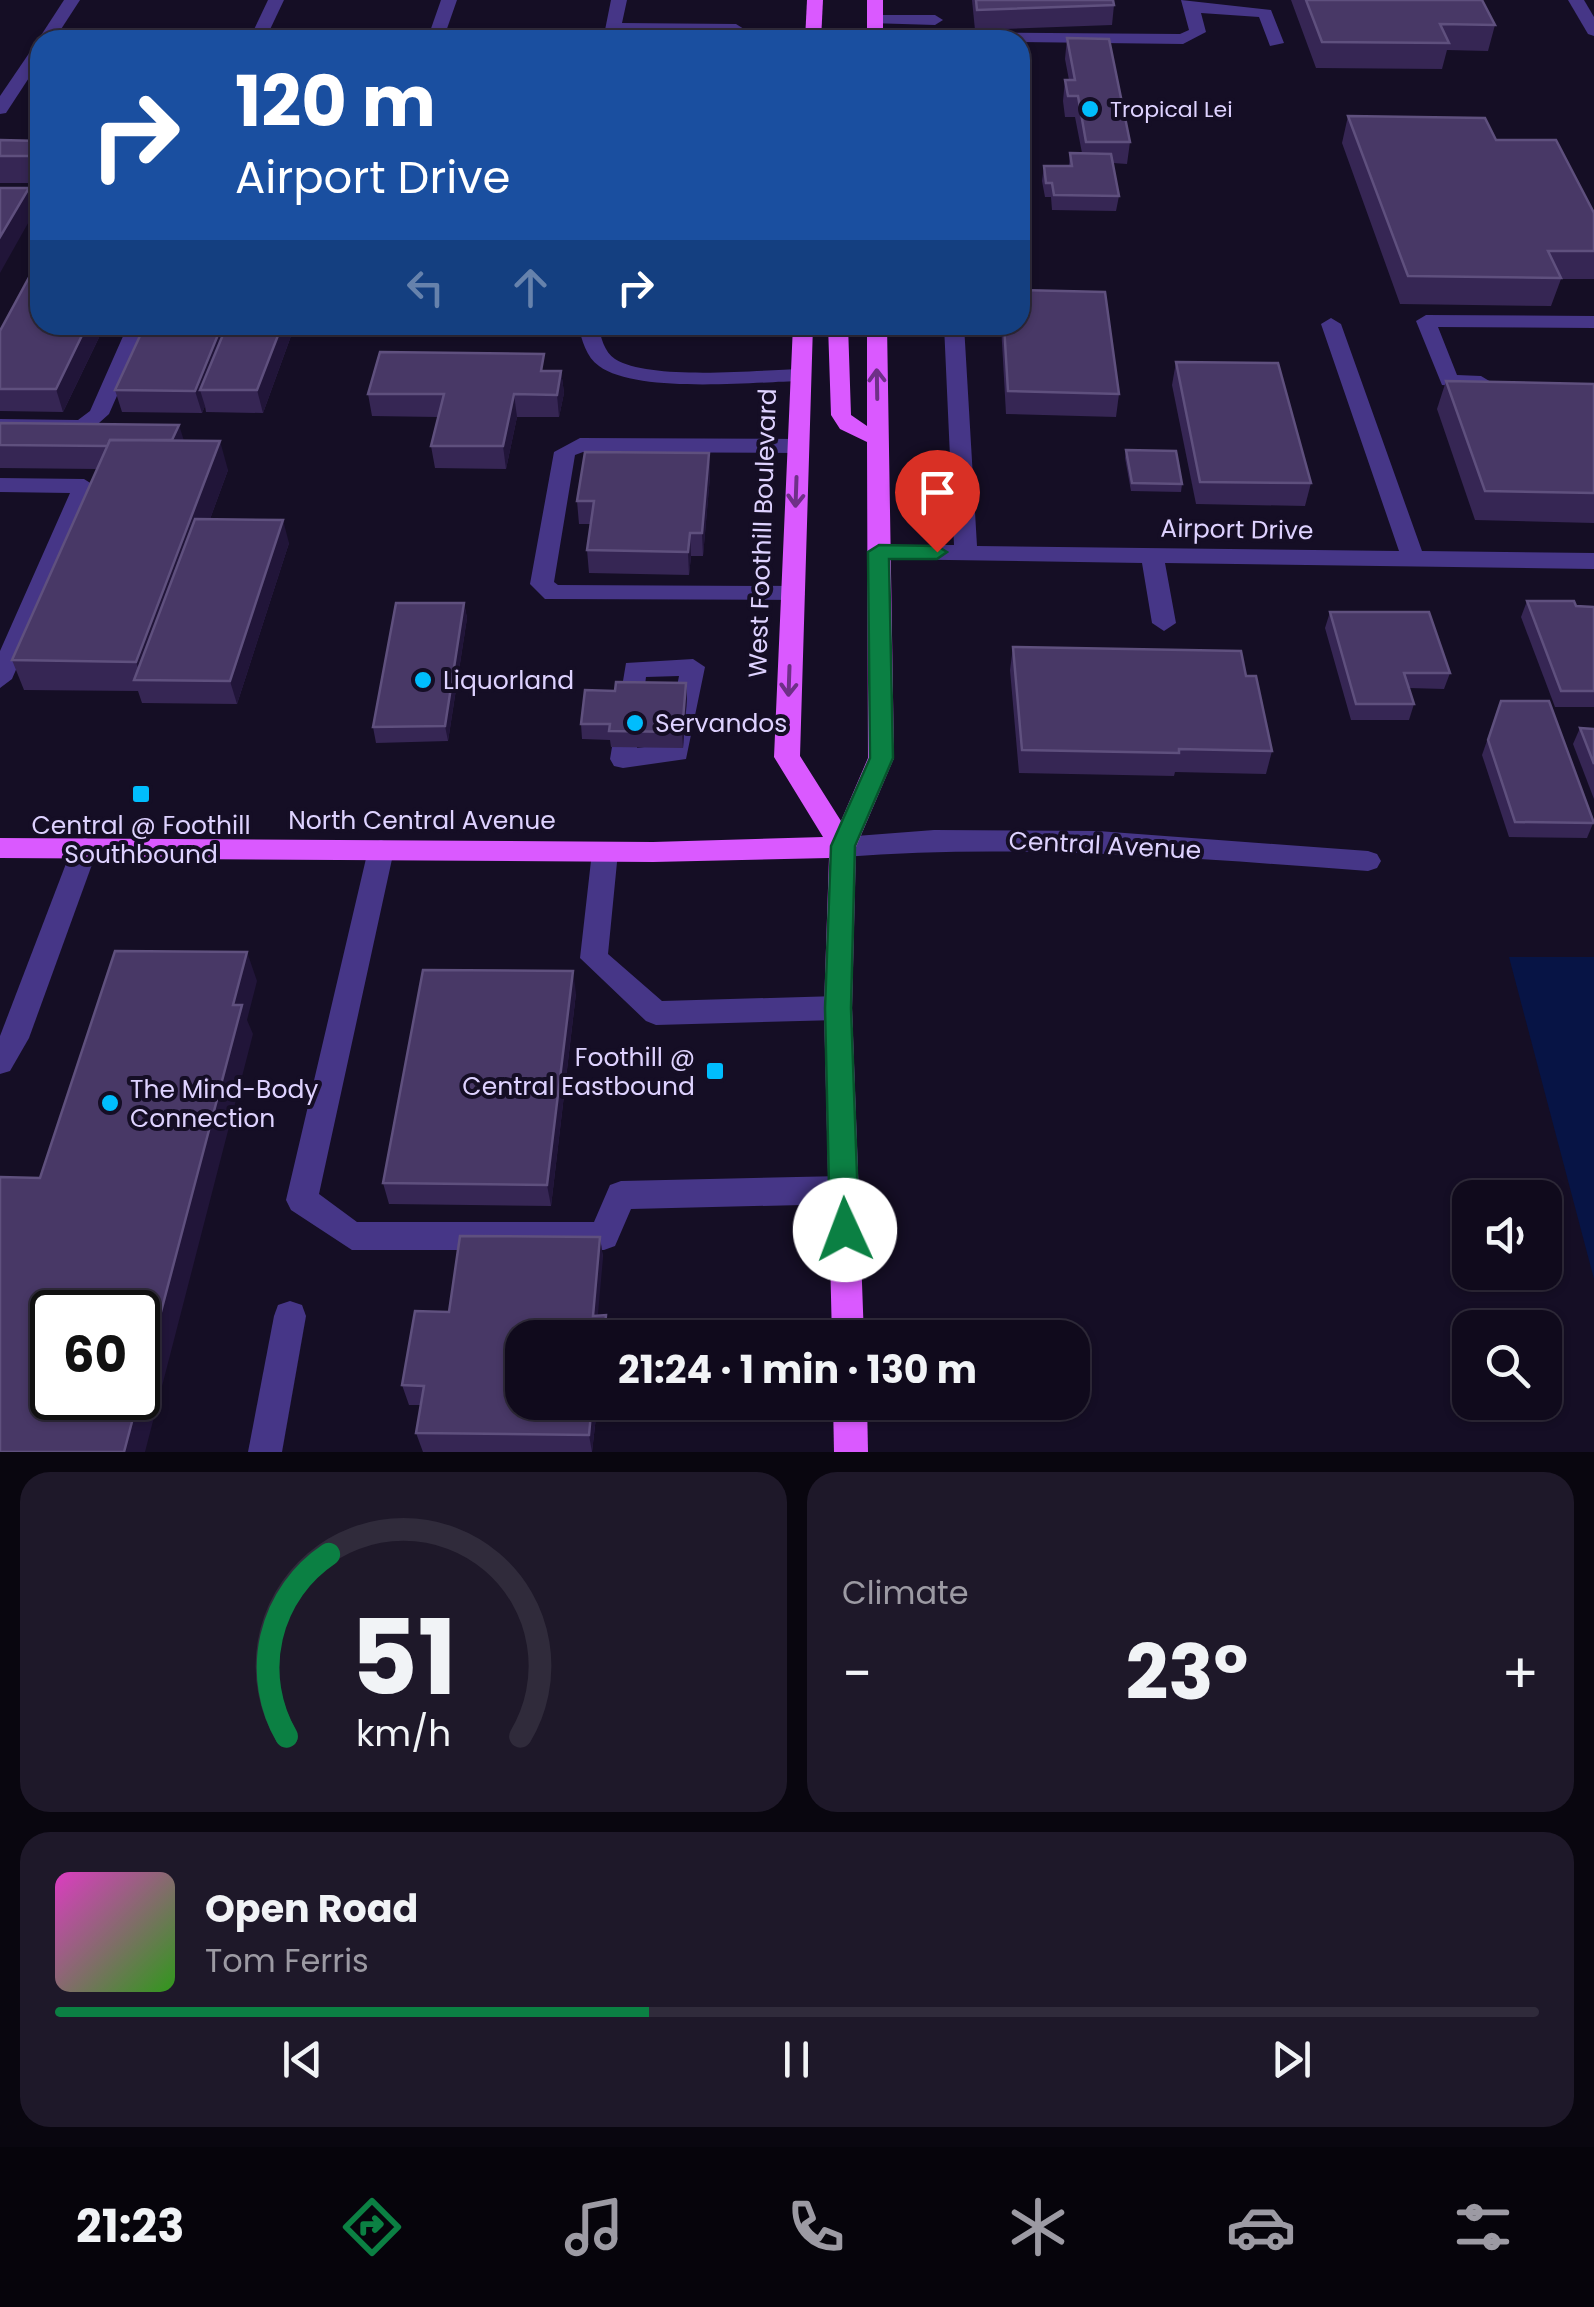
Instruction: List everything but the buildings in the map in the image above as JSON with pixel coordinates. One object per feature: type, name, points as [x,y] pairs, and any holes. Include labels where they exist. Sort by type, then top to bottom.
[{"type":"main road","points":[[814,30],[815,0]]},
{"type":"main road","points":[[875,0],[875,30]]},
{"type":"main road","name":"West Foothill Boulevard","points":[[803,335],[786,757],[843,846]]},
{"type":"main road","points":[[838,335],[841,415],[847,424],[878,439]]},
{"type":"main road","points":[[848,1320],[838,1008],[843,846],[882,758],[877,335]]},
{"type":"main road","name":"North Central Avenue","points":[[0,848],[605,852],[843,846]]},
{"type":"main road","points":[[850,1420],[851,1452]]},
{"type":"street","points":[[52,30],[72,0]]},
{"type":"street","points":[[262,30],[276,0]]},
{"type":"street","points":[[438,30],[448,0]]},
{"type":"street","points":[[613,30],[618,0]]},
{"type":"street","points":[[934,0],[936,30]]},
{"type":"street","points":[[1576,0],[1594,31]]},
{"type":"street","points":[[1030,35],[1183,40],[1198,32],[1190,4],[1265,13],[1276,43]]},
{"type":"street","points":[[875,20],[926,30]]},
{"type":"street","points":[[711,30],[736,29]]},
{"type":"street","points":[[1,109],[30,64]]},
{"type":"street","points":[[0,200],[30,200]]},
{"type":"street","points":[[1506,383],[1449,382],[1426,321],[1594,322]]},
{"type":"street","points":[[1330,324],[1413,559]]},
{"type":"street","points":[[0,426],[82,426],[99,414],[134,335]]},
{"type":"street","points":[[590,335],[606,363],[634,375],[801,376]]},
{"type":"street","points":[[955,335],[966,553]]},
{"type":"street","points":[[793,594],[553,593],[542,584],[566,452],[580,444],[798,446]]},
{"type":"street","points":[[0,486],[84,486],[0,678]]},
{"type":"street","name":"Airport Drive","points":[[879,552],[1594,562]]},
{"type":"street","points":[[1152,555],[1164,623]]},
{"type":"street","name":"Central Avenue","points":[[843,846],[934,840],[1098,842],[1368,861]]},
{"type":"street","points":[[0,1062],[14,1038],[85,848]]},
{"type":"street","points":[[381,850],[302,1200],[352,1236],[604,1236],[622,1195],[844,1190]]},
{"type":"street","points":[[605,852],[594,958],[656,1013],[838,1008]]},
{"type":"street","points":[[265,1452],[290,1316]]},
{"type":"shaded area","points":[[1509,957],[1594,957],[1594,1279]]},
{"type":"place","name":"Tropical Lei","points":[[1090,109]]},
{"type":"place","name":"Liquorland","points":[[423,680]]},
{"type":"place","name":"Servandos","points":[[635,723]]},
{"type":"place","name":"Central @ Foothill Southbound","points":[[141,794]]},
{"type":"place","name":"Foothill @ Central Eastbound","points":[[715,1071]]},
{"type":"place","name":"The Mind-Body Connection","points":[[110,1103]]},
{"type":"route","points":[[845,1230],[838,1008],[843,846],[882,758],[879,552],[937,552]]}]
